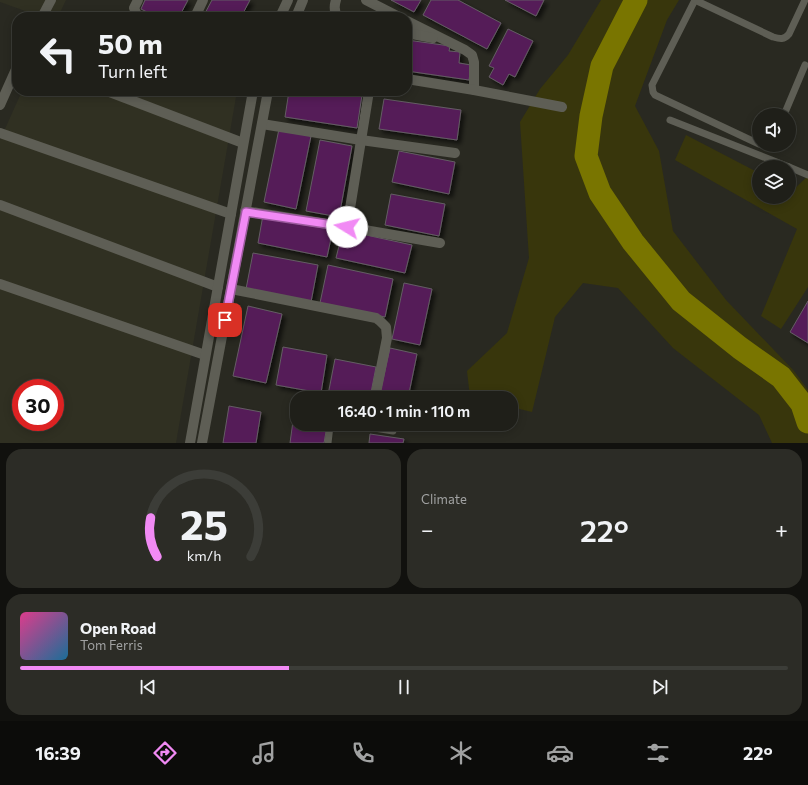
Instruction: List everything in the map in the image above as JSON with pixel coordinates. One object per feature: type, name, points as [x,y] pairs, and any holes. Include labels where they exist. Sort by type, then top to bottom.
[{"type":"street","points":[[45,12],[51,0]]},
{"type":"street","points":[[136,12],[134,8],[138,0]]},
{"type":"street","points":[[197,12],[203,0]]},
{"type":"street","points":[[282,12],[288,0]]},
{"type":"street","points":[[298,12],[304,0]]},
{"type":"street","points":[[335,12],[334,4],[336,0]]},
{"type":"street","points":[[366,0],[389,12]]},
{"type":"street","points":[[412,24],[472,55],[474,62],[474,90]]},
{"type":"street","points":[[412,34],[444,40]]},
{"type":"street","points":[[0,105],[12,78]]},
{"type":"street","points":[[412,80],[562,107]]},
{"type":"street","points":[[120,96],[244,143]]},
{"type":"street","points":[[190,443],[252,96]]},
{"type":"street","points":[[202,443],[267,96]]},
{"type":"street","points":[[347,227],[368,96]]},
{"type":"street","points":[[262,124],[455,153]]},
{"type":"street","points":[[0,133],[231,214]]},
{"type":"street","points":[[0,204],[218,287]]},
{"type":"street","points":[[246,212],[440,243]]},
{"type":"street","points":[[0,284],[206,355]]},
{"type":"street","points":[[231,289],[376,318],[386,327],[387,338],[376,391]]},
{"type":"lane","points":[[752,141],[655,95],[652,85],[695,0],[780,39],[786,38],[789,34],[805,0]]},
{"type":"lane","points":[[787,108],[805,65]]},
{"type":"lane","points":[[670,120],[771,160]]},
{"type":"lane","points":[[796,170],[808,175]]},
{"type":"lane","points":[[328,443],[329,431]]},
{"type":"shaded area","points":[[0,0],[66,0],[60,12],[28,12],[0,2]]},
{"type":"shaded area","points":[[601,0],[679,0],[667,20],[635,106],[659,151],[673,231],[726,300],[794,371],[808,390],[808,443],[772,443],[759,415],[673,348],[618,288],[583,283],[555,317],[532,412],[518,409],[518,391],[469,391],[467,371],[507,333],[529,258],[520,122],[540,89],[568,55]]},
{"type":"shaded area","points":[[20,96],[236,97],[176,443],[0,443],[0,140]]},
{"type":"shaded area","points":[[686,135],[752,169],[752,204],[675,160]]},
{"type":"shaded area","points":[[808,176],[808,287],[781,329],[761,316],[797,229],[753,204],[796,204],[796,187]]},
{"type":"building","points":[[145,0],[188,0],[182,12],[147,12],[141,9]]},
{"type":"building","points":[[212,0],[250,0],[244,12],[206,12]]},
{"type":"building","points":[[391,0],[421,0],[414,12]]},
{"type":"building","points":[[431,0],[458,0],[501,23],[487,49],[423,15]]},
{"type":"building","points":[[505,0],[544,0],[536,16]]},
{"type":"building","points":[[508,29],[533,41],[515,77],[509,74],[503,85],[489,77],[494,68],[489,66]]},
{"type":"building","points":[[412,41],[450,46],[449,51],[460,52],[459,63],[471,65],[469,80],[412,72]]},
{"type":"building","points":[[288,96],[362,96],[357,128],[285,117]]},
{"type":"building","points":[[384,99],[461,110],[457,140],[379,129]]},
{"type":"building","points":[[279,129],[311,136],[296,209],[264,202]]},
{"type":"building","points":[[320,140],[352,146],[339,217],[306,211]]},
{"type":"building","points":[[399,151],[455,162],[449,194],[392,182]]},
{"type":"building","points":[[391,194],[445,204],[439,236],[385,225]]},
{"type":"building","points":[[263,215],[333,229],[327,257],[258,243]]},
{"type":"building","points":[[343,230],[412,245],[405,273],[336,258]]},
{"type":"building","points":[[253,253],[318,265],[311,302],[246,289]]},
{"type":"building","points":[[328,265],[393,279],[385,317],[320,303]]},
{"type":"building","points":[[404,283],[432,289],[420,345],[392,339]]},
{"type":"building","points":[[808,301],[808,343],[790,332]]},
{"type":"building","points":[[248,306],[282,314],[266,383],[233,376]]},
{"type":"building","points":[[283,347],[327,355],[321,391],[310,391],[276,385]]},
{"type":"building","points":[[390,348],[417,354],[409,391],[381,391]]},
{"type":"building","points":[[335,359],[376,367],[371,391],[329,391]]},
{"type":"building","points":[[229,406],[261,412],[256,443],[223,443]]},
{"type":"building","points":[[292,431],[326,431],[324,443],[290,443]]},
{"type":"building","points":[[370,434],[404,439],[403,443],[369,443]]},
{"type":"waterway","points":[[636,0],[602,66],[591,116],[586,156],[600,193],[633,242],[681,301],[740,348],[781,377],[802,404],[808,422]]},
{"type":"route","points":[[225,320],[246,212],[347,227]]}]
